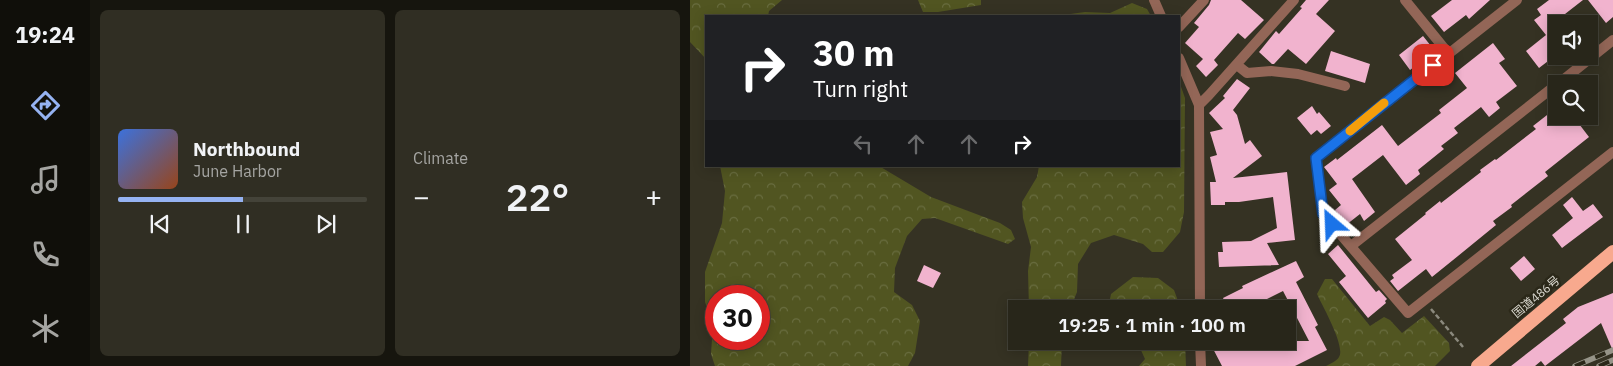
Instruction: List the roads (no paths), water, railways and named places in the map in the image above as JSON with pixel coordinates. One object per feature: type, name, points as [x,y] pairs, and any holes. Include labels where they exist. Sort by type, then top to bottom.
[{"type":"highway","name":"国道486号","points":[[1478,366],[1613,252]]},
{"type":"street","points":[[1154,0],[1161,15]]},
{"type":"street","points":[[1180,26],[1204,0]]},
{"type":"street","points":[[1199,105],[1294,0]]},
{"type":"street","points":[[1405,0],[1448,53]]},
{"type":"street","points":[[1516,0],[1316,158],[1323,214],[1408,313],[1613,152]]},
{"type":"street","points":[[1568,75],[1613,40]]},
{"type":"street","points":[[1180,60],[1199,105],[1200,300]]},
{"type":"street","points":[[1237,65],[1247,73],[1271,71],[1298,74],[1345,86]]},
{"type":"street","points":[[1351,246],[1548,91]]},
{"type":"street","points":[[1200,350],[1200,366]]},
{"type":"railway","points":[[1575,366],[1613,350]]},
{"type":"railway","points":[[1599,366],[1613,360]]}]
